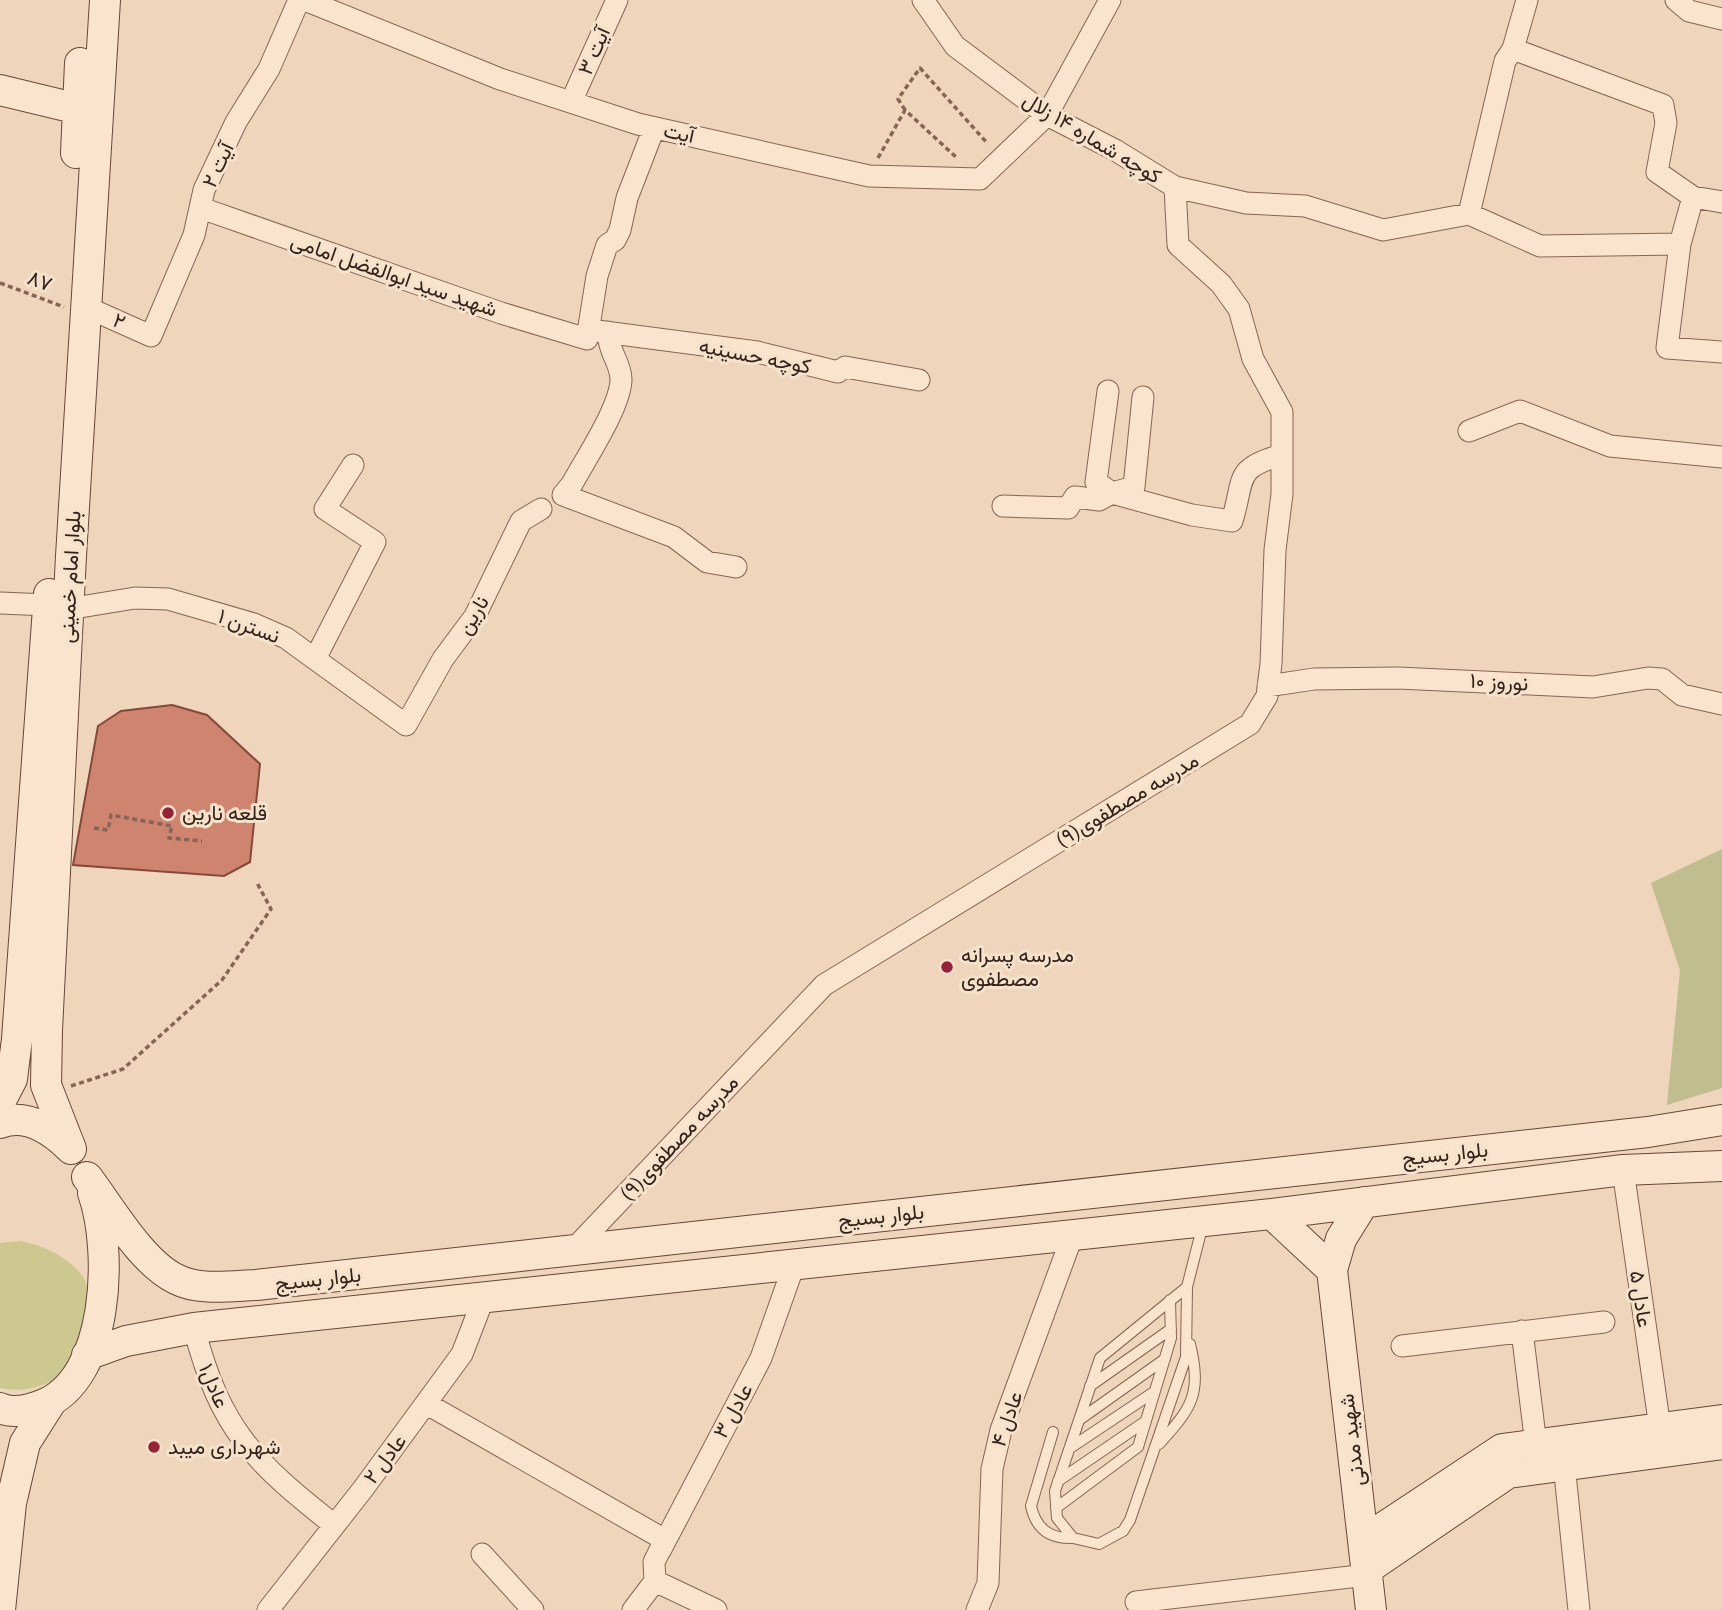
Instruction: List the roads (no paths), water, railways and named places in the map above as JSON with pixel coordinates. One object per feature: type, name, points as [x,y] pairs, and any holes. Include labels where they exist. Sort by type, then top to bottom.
[{"type":"main road","name":"بلوار امام خمینی","points":[[0,1102],[12,1079],[17,1039],[58,607],[78,308],[87,112],[85,0]]},
{"type":"main road","name":"بلوار امام خمینی","points":[[87,112],[105,0]]},
{"type":"main road","points":[[0,90],[87,112]]},
{"type":"main road","name":"بلوار امام خمینی","points":[[58,607],[46,1085],[71,1149]]},
{"type":"main road","name":"بلوار بسیج","points":[[87,1177],[146,1255],[176,1279],[208,1287],[256,1285],[1634,1134],[1722,1120]]},
{"type":"main road","points":[[0,1123],[29,1121],[51,1130],[71,1149],[87,1177],[99,1210],[105,1247],[105,1285],[99,1321],[87,1355],[71,1382],[51,1402],[25,1443],[11,1503],[0,1610]]},
{"type":"main road","name":"بلوار بسیج","points":[[87,1355],[126,1341],[194,1328],[1272,1214],[1623,1170],[1722,1166]]},
{"type":"main road","name":"شهید مدنی","points":[[1364,1202],[1341,1239],[1332,1270],[1371,1610]]},
{"type":"main road","points":[[1272,1214],[1332,1270]]},
{"type":"main road","points":[[256,1285],[245,1295],[245,1310],[257,1321]]},
{"type":"main road","points":[[0,1408],[29,1410],[51,1402]]},
{"type":"main road","points":[[1366,1562],[1502,1449],[1722,1420]]},
{"type":"main road","points":[[1366,1562],[1508,1472],[1722,1444]]},
{"type":"street","name":"آیت ۲","points":[[151,336],[194,235],[204,190],[224,153],[236,122],[269,69],[299,0]]},
{"type":"street","name":"آیت","points":[[305,0],[500,79],[653,128],[869,176],[980,179],[1047,115],[1110,0]]},
{"type":"street","name":"آیت ۳","points":[[571,103],[617,0]]},
{"type":"street","name":"کوچه شماره ۱۴ زلال","points":[[923,0],[955,46],[1047,115],[1115,150],[1175,187],[1245,203],[1306,206],[1383,230],[1469,214]]},
{"type":"street","points":[[1527,0],[1513,49],[1505,61],[1469,214],[1540,246],[1680,244]]},
{"type":"street","points":[[1676,0],[1689,11],[1722,19]]},
{"type":"street","points":[[1513,49],[1663,105],[1666,124],[1657,172],[1693,197],[1722,202]]},
{"type":"street","points":[[653,128],[627,198],[620,230],[615,240],[607,245],[597,276],[594,334],[619,365],[621,381],[617,400],[572,484],[563,495],[674,537],[707,562],[736,567]]},
{"type":"street","name":"مدرسه مصطفوی(۹)","points":[[573,1250],[824,985],[1250,724],[1267,696],[1282,455],[1282,412],[1253,359],[1239,309],[1221,284],[1178,245],[1175,187]]},
{"type":"street","points":[[1693,197],[1680,244],[1667,348],[1722,352]]},
{"type":"street","name":"شهید سید ابوالفضل امامی","points":[[201,208],[501,313],[594,334]]},
{"type":"street","name":"۲","points":[[78,308],[151,336]]},
{"type":"street","name":"کوچه حسینیه","points":[[594,334],[757,352],[838,372],[845,367],[919,380]]},
{"type":"street","points":[[1108,391],[1096,482],[1112,493],[1192,515],[1232,521],[1246,469],[1256,462],[1282,455]]},
{"type":"street","points":[[1003,506],[1068,508],[1075,497],[1099,500],[1134,487],[1143,397]]},
{"type":"street","points":[[1469,431],[1520,411],[1610,446],[1722,457]]},
{"type":"street","points":[[315,659],[375,542],[325,509],[353,464]]},
{"type":"street","name":"نارین","points":[[406,725],[443,659],[475,616],[521,521],[541,509]]},
{"type":"street","name":"نسترن ۱","points":[[0,603],[58,607],[135,598],[167,599],[254,624],[286,638],[406,725]]},
{"type":"street","name":"نوروز ۱۰","points":[[1268,686],[1314,679],[1398,678],[1593,687],[1648,678],[1662,679],[1682,695],[1722,704]]},
{"type":"street","name":"عادل ۵","points":[[1623,1170],[1660,1428]]},
{"type":"street","name":"عادل ۴","points":[[977,1610],[988,1583],[992,1469],[1001,1430],[1073,1234]]},
{"type":"street","name":"عادل ۳","points":[[655,1581],[654,1562],[761,1358],[794,1265]]},
{"type":"street","name":"عادل ۲","points":[[268,1610],[427,1404],[462,1354],[484,1297]]},
{"type":"street","points":[[1402,1346],[1604,1322]]},
{"type":"street","name":"عادل۱","points":[[194,1328],[206,1376],[232,1427],[268,1472],[334,1525]]},
{"type":"street","points":[[1522,1331],[1536,1445]]},
{"type":"street","points":[[427,1404],[665,1540],[659,1552]]},
{"type":"street","points":[[1564,1464],[1579,1610]]},
{"type":"street","points":[[482,1554],[533,1610]]},
{"type":"street","points":[[1136,1602],[1366,1562]]},
{"type":"street","points":[[633,1610],[655,1581],[716,1610]]},
{"type":"lane","points":[[1054,1432],[1031,1506],[1040,1528],[1050,1535],[1099,1544],[1123,1531],[1130,1520],[1186,1357],[1187,1287],[1204,1221]]},
{"type":"lane","points":[[1073,1538],[1063,1529],[1057,1518],[1058,1481],[1100,1358],[1187,1287]]},
{"type":"lane","points":[[1056,1508],[1138,1447],[1171,1329],[1170,1300]]},
{"type":"lane","points":[[1090,1386],[1171,1329]]},
{"type":"lane","points":[[1154,1449],[1185,1415],[1198,1375],[1186,1329]]},
{"type":"lane","points":[[1079,1420],[1164,1359]]},
{"type":"lane","points":[[1070,1448],[1154,1392]]},
{"type":"lane","points":[[1058,1481],[1146,1421]]},
{"type":"place","name":"قلعه نارین","points":[[168,813]]},
{"type":"place","name":"مدرسه پسرانه مصطفوی","points":[[947,967]]},
{"type":"place","name":"شهرداری میبد","points":[[154,1447]]}]
